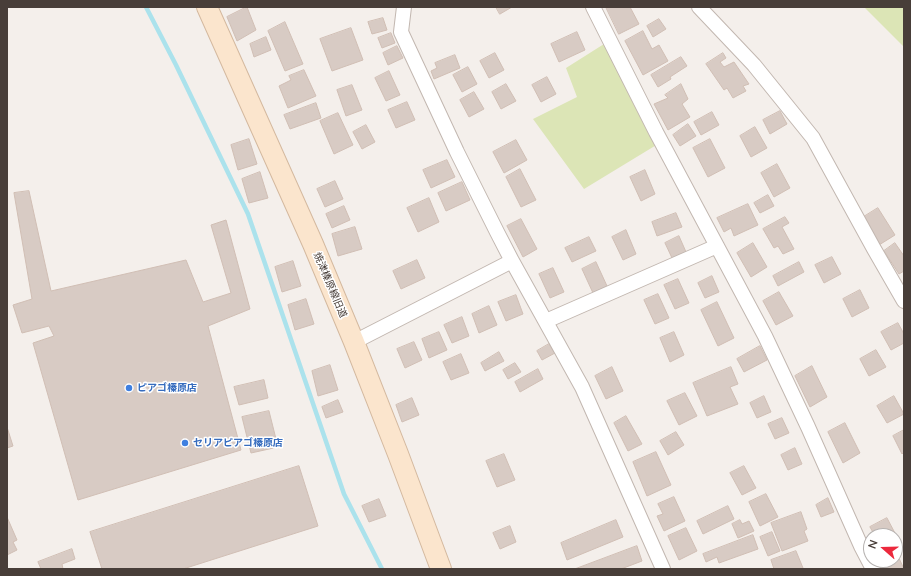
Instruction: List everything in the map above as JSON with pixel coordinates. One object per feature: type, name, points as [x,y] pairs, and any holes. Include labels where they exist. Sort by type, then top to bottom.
[{"type":"street","name":"焼津榛原線旧道","points":[[207,7],[313,244],[354,342],[442,569]]},
{"type":"street","points":[[404,7],[401,32],[457,152],[512,262],[582,387],[663,569]]},
{"type":"street","points":[[593,7],[656,132],[765,336],[808,427],[861,546],[873,569]]},
{"type":"street","points":[[699,7],[754,65],[813,138],[904,301]]},
{"type":"street","points":[[546,321],[717,246]]},
{"type":"street","points":[[354,342],[512,262]]},
{"type":"green space","points":[[864,7],[904,7],[904,47]]},
{"type":"green space","points":[[604,44],[658,144],[584,189],[533,119],[577,97],[566,68]]},
{"type":"building","points":[[247,7],[256,30],[237,41],[227,17]]},
{"type":"building","points":[[496,7],[512,7],[500,14]]},
{"type":"building","points":[[606,7],[630,7],[639,24],[619,34]]},
{"type":"building","points":[[383,18],[387,30],[372,34],[368,22]]},
{"type":"building","points":[[659,19],[666,29],[653,37],[647,26]]},
{"type":"building","points":[[285,22],[303,64],[285,71],[268,31]]},
{"type":"building","points":[[351,28],[363,60],[332,71],[320,39]]},
{"type":"building","points":[[643,31],[652,49],[659,45],[668,61],[643,75],[625,41]]},
{"type":"building","points":[[577,32],[585,50],[559,62],[551,44]]},
{"type":"building","points":[[391,33],[395,43],[382,48],[378,38]]},
{"type":"building","points":[[266,37],[271,50],[254,57],[250,44]]},
{"type":"building","points":[[397,46],[403,58],[388,65],[383,53]]},
{"type":"building","points":[[495,53],[504,70],[489,78],[480,61]]},
{"type":"building","points":[[723,53],[726,58],[720,62],[724,67],[734,62],[749,84],[743,86],[746,91],[733,98],[727,88],[724,90],[706,64]]},
{"type":"building","points":[[455,55],[460,68],[434,79],[431,71],[437,68],[435,63]]},
{"type":"building","points":[[681,57],[687,66],[658,87],[651,75]]},
{"type":"building","points":[[468,67],[477,84],[462,92],[453,75]]},
{"type":"building","points":[[304,70],[316,96],[288,108],[279,86],[291,80],[289,76]]},
{"type":"building","points":[[389,71],[400,95],[386,101],[375,78]]},
{"type":"building","points":[[547,77],[556,94],[541,102],[532,85]]},
{"type":"building","points":[[506,84],[516,101],[501,109],[492,92]]},
{"type":"building","points":[[681,84],[688,99],[682,104],[690,117],[668,130],[654,104],[668,98],[665,95]]},
{"type":"building","points":[[352,85],[362,110],[346,116],[337,90]]},
{"type":"building","points":[[474,92],[484,109],[469,117],[460,100]]},
{"type":"building","points":[[407,102],[415,120],[396,128],[388,110]]},
{"type":"building","points":[[316,103],[321,118],[290,129],[284,115]]},
{"type":"building","points":[[780,111],[787,124],[770,134],[763,120]]},
{"type":"building","points":[[712,112],[719,125],[701,135],[694,122]]},
{"type":"building","points":[[338,113],[353,145],[334,154],[320,121]]},
{"type":"building","points":[[688,124],[696,136],[680,146],[673,135]]},
{"type":"building","points":[[366,125],[375,142],[362,149],[353,132]]},
{"type":"building","points":[[755,127],[767,148],[751,157],[740,136]]},
{"type":"building","points":[[249,139],[257,164],[238,170],[231,145]]},
{"type":"building","points":[[710,139],[725,168],[708,177],[693,148]]},
{"type":"building","points":[[516,140],[527,160],[504,173],[493,152]]},
{"type":"building","points":[[447,160],[455,177],[431,188],[423,170]]},
{"type":"building","points":[[777,164],[790,188],[774,197],[761,173]]},
{"type":"building","points":[[520,169],[536,200],[521,207],[506,177]]},
{"type":"building","points":[[645,170],[655,194],[641,201],[630,177]]},
{"type":"building","points":[[260,172],[268,198],[249,203],[242,179]]},
{"type":"building","points":[[335,181],[343,199],[325,207],[317,189]]},
{"type":"building","points":[[462,182],[470,200],[446,211],[438,193]]},
{"type":"building","points":[[29,191],[51,291],[186,260],[203,302],[231,293],[211,225],[226,220],[250,309],[208,326],[241,450],[78,500],[33,343],[54,336],[49,326],[22,333],[13,305],[32,299],[14,193]]},
{"type":"building","points":[[768,195],[774,206],[760,213],[754,203]]},
{"type":"building","points":[[429,198],[439,222],[418,232],[407,208]]},
{"type":"building","points":[[748,204],[758,225],[734,236],[731,228],[724,232],[717,218]]},
{"type":"building","points":[[344,206],[350,220],[332,228],[326,214]]},
{"type":"building","points":[[878,208],[895,235],[879,245],[862,218]]},
{"type":"building","points":[[676,213],[682,227],[657,236],[652,222]]},
{"type":"building","points":[[785,217],[789,223],[782,227],[794,249],[783,254],[778,246],[774,248],[763,229]]},
{"type":"building","points":[[521,219],[537,249],[523,257],[507,226]]},
{"type":"building","points":[[355,227],[362,249],[338,256],[332,234]]},
{"type":"building","points":[[626,230],[636,254],[623,260],[612,237]]},
{"type":"building","points":[[679,236],[686,252],[672,258],[665,243]]},
{"type":"building","points":[[589,237],[596,251],[572,262],[565,248]]},
{"type":"building","points":[[753,243],[767,267],[751,277],[737,253]]},
{"type":"building","points":[[895,243],[904,256],[904,271],[899,274],[884,251]]},
{"type":"building","points":[[832,257],[841,274],[824,283],[815,265]]},
{"type":"building","points":[[417,260],[425,278],[401,289],[393,271]]},
{"type":"building","points":[[293,261],[301,286],[282,292],[275,267]]},
{"type":"building","points":[[596,262],[607,286],[593,293],[582,269]]},
{"type":"building","points":[[799,262],[804,272],[778,286],[773,276]]},
{"type":"building","points":[[553,268],[564,292],[550,298],[539,274]]},
{"type":"building","points":[[712,276],[719,292],[705,298],[698,283]]},
{"type":"building","points":[[678,279],[689,303],[675,309],[664,285]]},
{"type":"building","points":[[860,290],[869,308],[852,317],[843,299]]},
{"type":"building","points":[[779,292],[793,316],[776,325],[763,301]]},
{"type":"building","points":[[658,294],[669,318],[655,324],[644,300]]},
{"type":"building","points":[[516,295],[523,314],[506,321],[498,302]]},
{"type":"building","points":[[306,299],[314,324],[295,330],[288,305]]},
{"type":"building","points":[[717,302],[734,338],[718,346],[701,310]]},
{"type":"building","points":[[489,306],[497,325],[479,333],[472,314]]},
{"type":"building","points":[[462,317],[469,336],[452,343],[444,325]]},
{"type":"building","points":[[898,323],[904,334],[904,343],[891,350],[881,332]]},
{"type":"building","points":[[439,332],[447,350],[429,358],[422,339]]},
{"type":"building","points":[[674,332],[684,355],[670,362],[660,338]]},
{"type":"building","points":[[414,342],[422,360],[405,368],[397,349]]},
{"type":"building","points":[[549,344],[555,353],[542,360],[537,351]]},
{"type":"building","points":[[760,346],[767,360],[744,372],[737,359]]},
{"type":"building","points":[[876,350],[886,367],[869,376],[860,359]]},
{"type":"building","points":[[499,352],[504,361],[485,371],[481,363]]},
{"type":"building","points":[[461,354],[469,373],[451,380],[443,362]]},
{"type":"building","points":[[515,363],[521,372],[508,379],[503,370]]},
{"type":"building","points":[[330,365],[338,390],[318,396],[312,371]]},
{"type":"building","points":[[812,366],[827,397],[810,407],[795,376]]},
{"type":"building","points":[[612,367],[623,391],[606,399],[595,376]]},
{"type":"building","points":[[731,367],[738,384],[730,387],[738,404],[707,416],[693,383]]},
{"type":"building","points":[[538,369],[543,379],[520,392],[515,382]]},
{"type":"building","points":[[264,380],[268,398],[239,405],[234,387]]},
{"type":"building","points":[[685,393],[697,416],[679,425],[667,401]]},
{"type":"building","points":[[764,396],[771,412],[757,418],[750,403]]},
{"type":"building","points":[[894,396],[904,414],[887,423],[877,406]]},
{"type":"building","points":[[412,398],[419,415],[402,422],[396,405]]},
{"type":"building","points":[[338,400],[343,412],[326,418],[322,407]]},
{"type":"building","points":[[269,411],[278,447],[251,453],[242,417]]},
{"type":"building","points":[[626,416],[642,444],[628,451],[614,423]]},
{"type":"building","points":[[782,418],[789,433],[775,439],[768,424]]},
{"type":"building","points":[[845,423],[860,453],[843,463],[828,432]]},
{"type":"building","points":[[7,427],[13,446],[7,448]]},
{"type":"building","points":[[904,430],[904,452],[902,454],[893,436]]},
{"type":"building","points":[[676,432],[684,445],[668,455],[660,441]]},
{"type":"building","points":[[795,448],[802,464],[788,470],[781,455]]},
{"type":"building","points":[[656,452],[671,485],[647,496],[633,462]]},
{"type":"building","points":[[504,454],[515,480],[497,487],[486,461]]},
{"type":"building","points":[[299,466],[318,526],[183,569],[102,569],[90,532]]},
{"type":"building","points":[[744,466],[756,488],[742,495],[730,473]]},
{"type":"building","points":[[766,494],[778,517],[760,526],[749,502]]},
{"type":"building","points":[[674,497],[685,521],[664,531],[657,516],[663,514],[658,504]]},
{"type":"building","points":[[828,498],[834,512],[821,517],[816,505]]},
{"type":"building","points":[[379,499],[386,516],[369,522],[362,506]]},
{"type":"building","points":[[728,506],[734,519],[703,534],[697,521]]},
{"type":"building","points":[[801,512],[807,529],[804,531],[808,541],[782,551],[771,523]]},
{"type":"building","points":[[7,517],[17,540],[13,542],[17,550],[7,555]]},
{"type":"building","points":[[887,518],[892,528],[871,528]]},
{"type":"building","points":[[616,520],[623,537],[567,560],[561,543]]},
{"type":"building","points":[[740,520],[742,524],[749,521],[754,531],[738,538],[732,524]]},
{"type":"building","points":[[510,526],[516,542],[500,549],[493,533]]},
{"type":"building","points":[[686,528],[697,551],[679,560],[668,536]]},
{"type":"building","points":[[772,532],[780,551],[768,556],[760,537]]},
{"type":"building","points":[[753,535],[758,549],[719,563],[717,557],[706,562],[703,554]]},
{"type":"building","points":[[637,546],[642,561],[621,569],[575,569]]},
{"type":"building","points":[[72,549],[75,559],[62,564],[63,569],[41,569],[38,562]]},
{"type":"building","points":[[796,551],[803,568],[802,569],[774,569],[771,560]]},
{"type":"building","points":[[903,567],[904,569],[883,569]]},
{"type":"waterway","points":[[146,7],[176,65],[248,214],[344,494],[382,569]]},
{"type":"place","name":"ピアゴ榛原店","points":[[129,388]]},
{"type":"place","name":"セリアピアゴ榛原店","points":[[185,443]]}]
